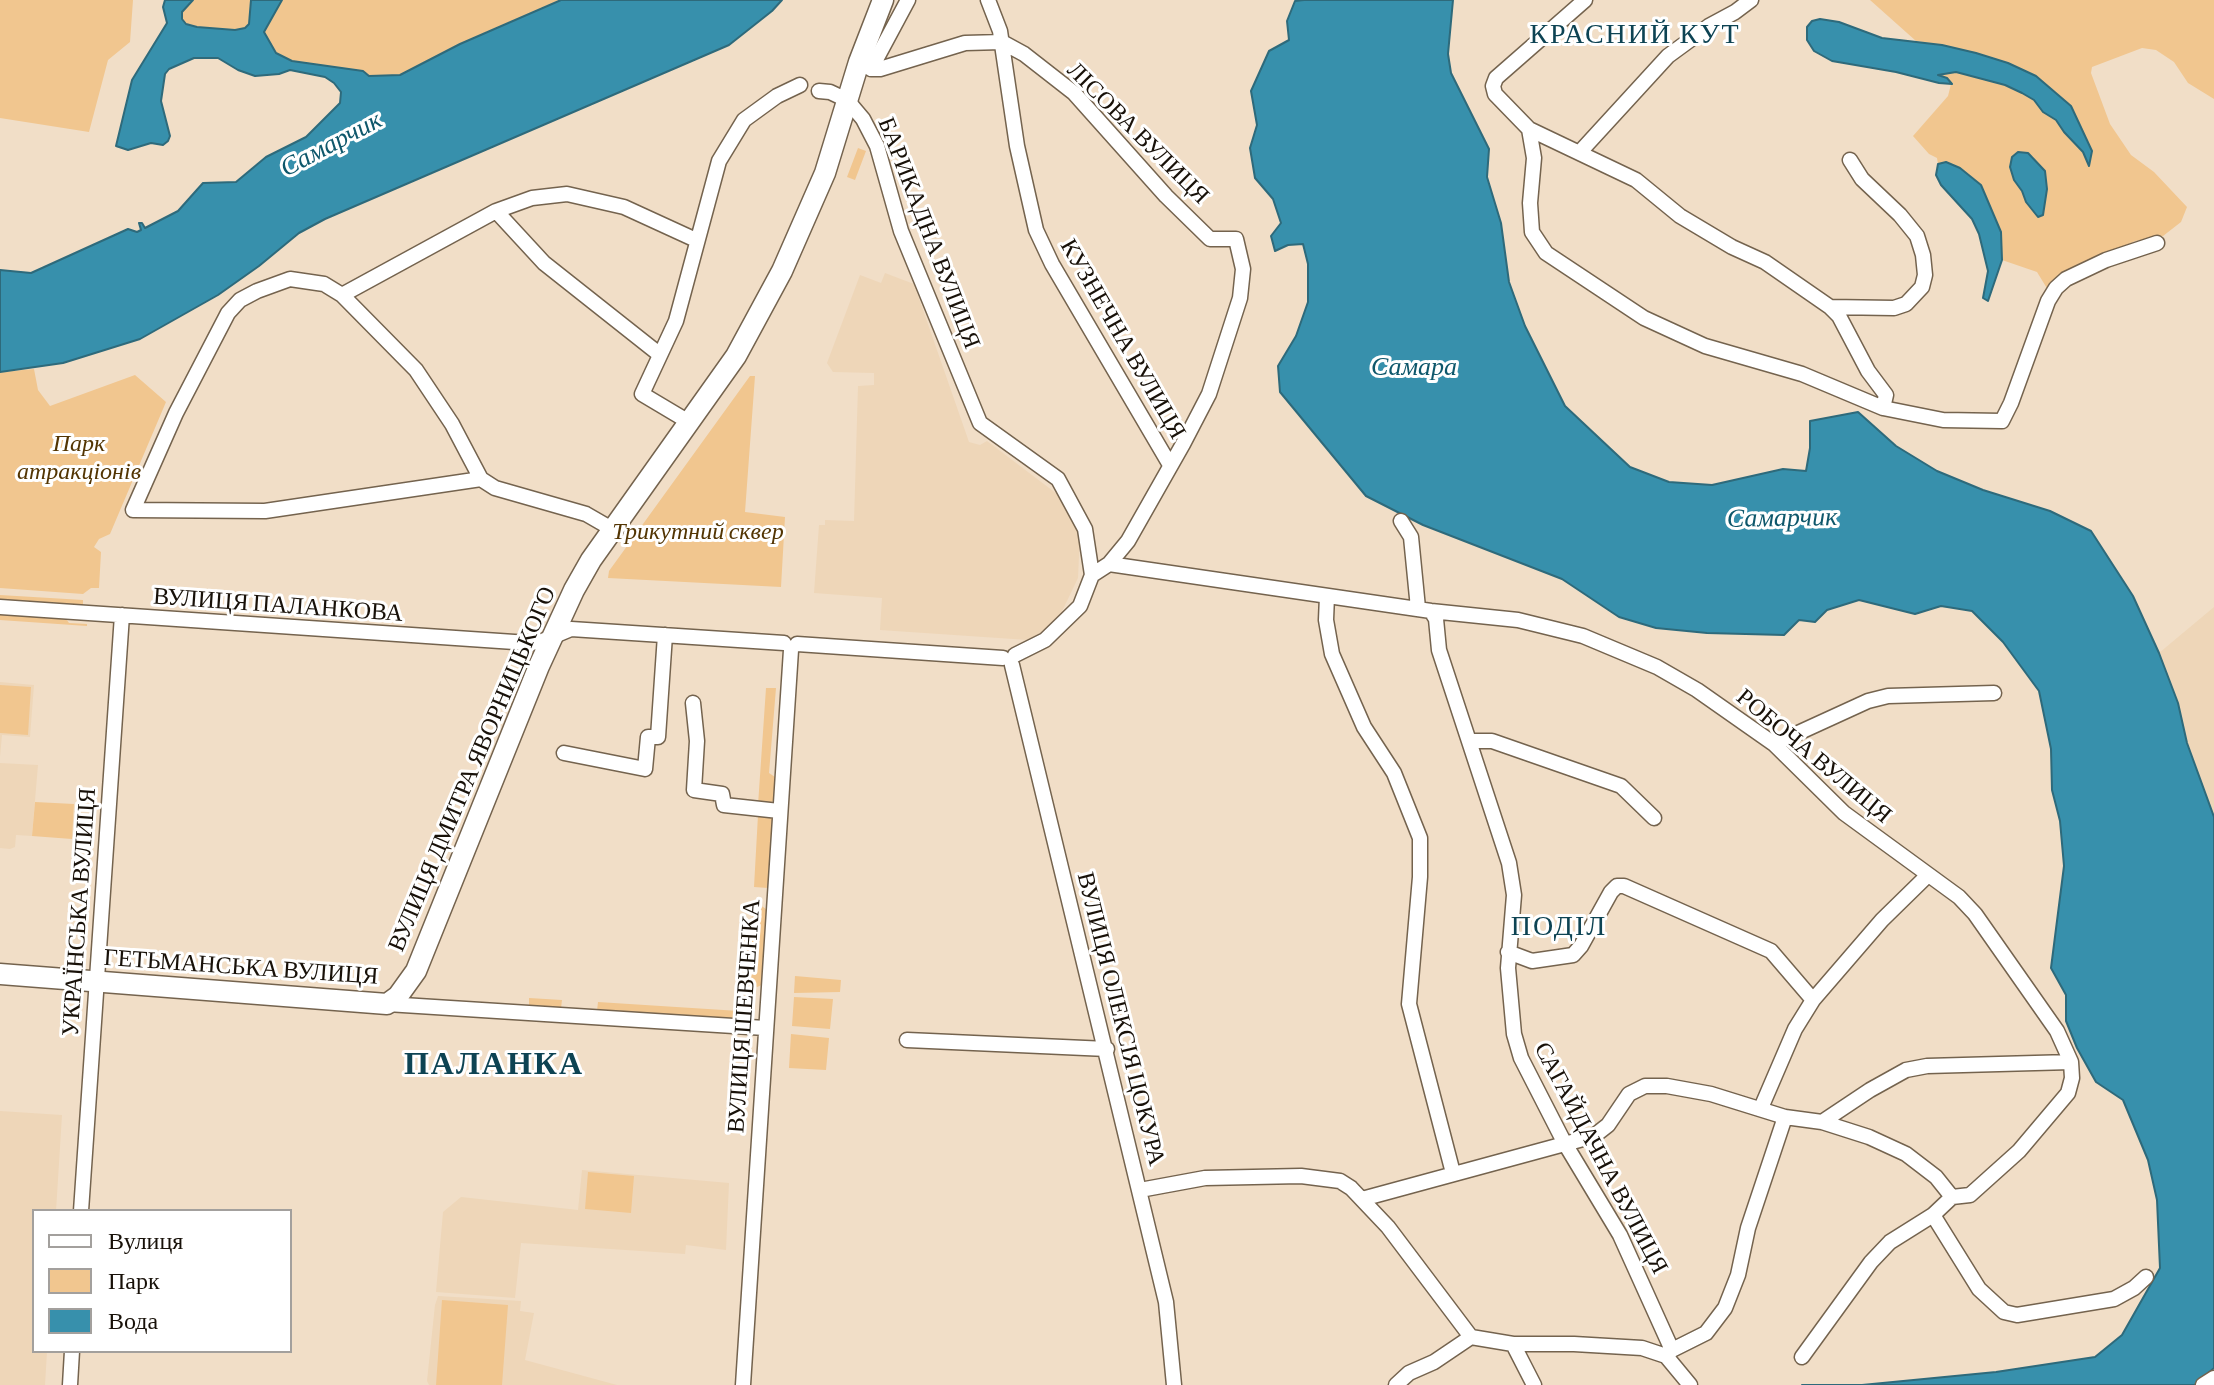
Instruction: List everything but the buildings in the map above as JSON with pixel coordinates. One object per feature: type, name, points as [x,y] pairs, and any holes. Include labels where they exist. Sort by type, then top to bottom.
[{"type":"highway","name":"ВУЛИЦЯ ДМИТРА ЯВОРНИЦЬКОГО","points":[[387,1004],[398,996],[416,971],[551,638],[579,580],[736,356],[782,271],[825,173],[847,100],[865,66],[883,0]]},
{"type":"highway","name":"ГЕТЬМАНСЬКА ВУЛИЦЯ","points":[[0,974],[387,1004]]},
{"type":"street","points":[[908,0],[865,66],[880,69],[965,43],[1002,42]]},
{"type":"street","name":"КУЗНЕЧНА ВУЛИЦЯ","points":[[988,0],[1002,42],[1017,146],[1036,230],[1052,264],[1170,465]]},
{"type":"street","points":[[1585,0],[1496,78],[1493,86],[1495,94],[1529,129],[1636,180],[1680,216],[1732,247],[1765,262],[1830,307],[1839,316],[1868,371],[1886,395],[1883,408]]},
{"type":"street","points":[[1580,152],[1668,56],[1751,0]]},
{"type":"street","name":"ЛІСОВА ВУЛИЦЯ","points":[[1002,42],[1024,54],[1074,93],[1166,196],[1210,239],[1236,239],[1243,269],[1240,298],[1209,394],[1170,465]]},
{"type":"street","points":[[689,422],[642,394],[676,321],[719,161],[744,120],[777,96],[800,85]]},
{"type":"street","points":[[819,91],[830,92],[847,100]]},
{"type":"street","name":"БАРИКАДНА ВУЛИЦЯ","points":[[847,100],[863,119],[877,146],[901,231],[980,423],[1058,479],[1085,529],[1092,575]]},
{"type":"street","points":[[1529,129],[1534,158],[1530,203],[1532,232],[1546,253],[1644,318],[1678,334],[1734,356],[1802,374],[1883,408],[1943,420],[2002,421],[2048,301],[2056,288],[2066,279],[2093,266],[2157,243]]},
{"type":"street","points":[[1830,307],[1894,308],[1906,304],[1922,287],[1925,275],[1917,236],[1862,179],[1850,160]]},
{"type":"street","points":[[342,295],[496,211],[532,198],[567,194],[624,207],[696,240]]},
{"type":"street","points":[[496,211],[544,263],[659,354]]},
{"type":"street","points":[[481,479],[265,511],[133,510],[176,413],[228,313],[240,300],[290,279],[324,284],[342,295],[416,370],[452,424],[481,479],[495,488],[586,514],[612,529]]},
{"type":"street","points":[[1010,659],[1045,640],[1080,606],[1092,575],[1109,564],[1128,541],[1170,465]]},
{"type":"street","name":"САГАЙДАЧНА ВУЛИЦЯ","points":[[1401,521],[1411,537],[1425,610],[1436,619],[1439,650],[1509,863],[1514,895],[1508,952],[1514,1034],[1521,1058],[1564,1142],[1620,1235],[1669,1353],[1690,1385]]},
{"type":"street","name":"РОБОЧА ВУЛИЦЯ","points":[[1109,564],[1425,610],[1518,620],[1597,641],[1657,667],[1697,690],[1774,744],[1844,813],[1959,897],[1975,914],[2057,1031],[2071,1062]]},
{"type":"street","points":[[1327,596],[1327,628],[1332,654],[1364,727],[1394,773],[1420,838],[1420,877],[1409,1004],[1453,1173]]},
{"type":"street","name":"ВУЛИЦЯ ПАЛАНКОВА","points":[[0,607],[529,643],[571,629],[1010,659]]},
{"type":"street","name":"УКРАЇНСЬКА ВУЛИЦЯ","points":[[81,1209],[122,615]]},
{"type":"street","points":[[564,753],[645,769],[648,737],[658,737],[665,635]]},
{"type":"street","name":"ВУЛИЦЯ ШЕВЧЕНКА","points":[[743,1385],[791,646]]},
{"type":"street","name":"ВУЛИЦЯ ОЛЕКСІЯ ЦОКУРА","points":[[1010,659],[1166,1302],[1174,1385]]},
{"type":"street","points":[[1774,744],[1868,701],[1888,696],[1994,693]]},
{"type":"street","points":[[693,703],[697,741],[694,790],[722,794],[724,805],[779,811]]},
{"type":"street","points":[[1470,741],[1492,741],[1621,786],[1654,818]]},
{"type":"street","points":[[1761,1108],[1795,1029],[1813,1000],[1882,920],[1928,875]]},
{"type":"street","points":[[1508,952],[1532,961],[1573,955],[1611,892],[1617,886],[1624,886],[1771,951],[1813,1000]]},
{"type":"street","name":"ГЕТЬМАНСЬКА ВУЛИЦЯ","points":[[387,1004],[765,1028]]},
{"type":"street","points":[[907,1040],[1107,1049]]},
{"type":"street","points":[[1802,1357],[1871,1262],[1890,1242],[1933,1215],[1952,1197],[1970,1195],[2019,1151],[2068,1093],[2072,1078],[2071,1062],[1927,1066],[1906,1070],[1822,1122]]},
{"type":"street","points":[[1362,1199],[1594,1136],[1608,1125],[1629,1094],[1645,1086],[1667,1086],[1711,1094],[1785,1117],[1822,1122],[1869,1137],[1906,1154],[1936,1177],[1952,1197]]},
{"type":"street","points":[[1396,1385],[1409,1373],[1434,1362],[1471,1337],[1513,1344],[1574,1344],[1642,1348],[1669,1353],[1706,1333],[1725,1308],[1738,1275],[1748,1228],[1785,1117]]},
{"type":"street","points":[[1140,1190],[1205,1178],[1301,1176],[1340,1181],[1362,1199],[1421,1268],[1471,1337]]},
{"type":"street","points":[[1933,1215],[1979,1289],[2004,1312],[2017,1315],[2114,1299],[2146,1277]]},
{"type":"street","points":[[1513,1344],[1534,1385]]},
{"type":"street","points":[[70,1385],[72,1353]]},
{"type":"street","points":[[2203,1385],[2214,1378]]},
{"type":"shaded area","points":[[885,273],[914,284],[969,442],[980,445],[987,441],[1065,500],[1080,533],[1078,578],[1056,624],[1028,640],[880,630],[882,598],[814,593],[819,525],[825,525],[825,520],[854,521],[858,386],[874,385],[874,373],[833,372],[827,363],[860,275],[881,283]]},
{"type":"shaded area","points":[[2214,607],[2214,817],[2159,653]]},
{"type":"shaded area","points":[[0,682],[34,685],[30,737],[2,735],[0,757]]},
{"type":"shaded area","points":[[0,763],[38,765],[32,836],[16,835],[15,847],[10,849],[0,848]]},
{"type":"shaded area","points":[[0,1111],[62,1115],[56,1209],[32,1209],[32,1353],[47,1353],[45,1385],[0,1385]]},
{"type":"shaded area","points":[[582,1170],[729,1183],[726,1250],[686,1245],[685,1254],[521,1243],[515,1298],[436,1292],[443,1212],[461,1197],[578,1210]]},
{"type":"shaded area","points":[[438,1296],[521,1301],[520,1311],[534,1313],[525,1360],[617,1385],[429,1385]]},
{"type":"green space","points":[[0,0],[133,0],[130,42],[108,60],[89,132],[0,118]]},
{"type":"green space","points":[[193,0],[251,0],[249,23],[246,28],[235,30],[186,24],[182,12]]},
{"type":"green space","points":[[282,0],[561,0],[460,44],[400,75],[369,76],[291,61],[276,53],[264,32]]},
{"type":"green space","points":[[1870,0],[2214,0],[2214,99],[2188,83],[2174,62],[2156,50],[2142,48],[2092,67],[2091,73],[2110,124],[2131,155],[2154,172],[2187,207],[2181,222],[2163,236],[2135,241],[2059,278],[2048,290],[2037,272],[2002,260],[1995,268],[1984,250],[1946,162],[1938,164],[1937,158],[1929,154],[1913,136],[1948,96],[1951,84],[1936,76],[1956,72],[2005,85],[2022,93],[2056,120],[2092,159],[2008,63],[1916,41]],"holes":[[[2047,189],[2043,215],[2038,217],[2022,191]]]},
{"type":"green space","points":[[858,148],[866,151],[855,180],[847,177]]},
{"type":"green space","name":"Парк атракціонів","points":[[34,369],[38,390],[50,406],[135,375],[166,402],[110,534],[99,539],[94,547],[101,552],[99,588],[91,588],[83,594],[0,588],[0,372]]},
{"type":"green space","name":"Трикутний сквер","points":[[750,376],[755,376],[745,512],[785,517],[781,587],[608,578],[609,571]]},
{"type":"green space","points":[[0,595],[83,600],[83,608],[0,602]]},
{"type":"green space","points":[[0,611],[64,616],[69,623],[87,626],[0,620]]},
{"type":"green space","points":[[0,685],[31,687],[28,735],[0,733]]},
{"type":"green space","points":[[766,688],[776,688],[769,773],[775,777],[774,800],[767,805],[758,805]]},
{"type":"green space","points":[[35,802],[74,804],[72,839],[32,836]]},
{"type":"green space","points":[[758,815],[771,816],[772,819],[768,888],[754,887]]},
{"type":"green space","points":[[753,905],[760,905],[769,911],[764,984],[748,991]]},
{"type":"green space","points":[[795,976],[841,980],[840,992],[794,993]]},
{"type":"green space","points":[[794,997],[833,999],[830,1029],[792,1026]]},
{"type":"green space","points":[[529,998],[562,1000],[561,1008],[529,1006]]},
{"type":"green space","points":[[598,1002],[739,1011],[738,1022],[597,1011]]},
{"type":"green space","points":[[791,1034],[829,1038],[826,1070],[789,1068]]},
{"type":"green space","points":[[588,1172],[634,1176],[631,1213],[585,1209]]},
{"type":"green space","points":[[442,1300],[508,1305],[502,1385],[436,1385]]},
{"type":"water","name":"Самарчик","points":[[165,0],[193,0],[182,12],[186,24],[235,30],[249,24],[251,0],[282,0],[264,32],[276,53],[292,61],[363,71],[369,76],[400,75],[460,44],[561,0],[782,0],[729,45],[325,219],[299,233],[218,295],[140,339],[63,363],[0,372],[0,270],[31,273],[128,229],[137,232],[141,230],[139,223],[145,228],[178,211],[203,183],[236,182],[266,157],[306,137],[340,103],[341,92],[325,77],[290,70],[255,76],[218,58],[194,58],[169,69],[165,74],[161,101],[170,136],[168,141],[163,145],[151,143],[128,150],[116,146],[132,80],[167,23],[163,7]]},
{"type":"water","name":"Самара","points":[[1453,0],[1448,54],[1451,73],[1489,149],[1487,177],[1501,223],[1509,282],[1525,326],[1565,406],[1630,467],[1669,482],[1712,485],[1783,469],[1806,471],[1810,421],[1858,412],[1896,446],[1937,471],[1983,490],[2050,511],[2091,531],[2133,596],[2178,703],[2187,743],[2214,817],[2214,1368],[2195,1385],[1862,1385],[1996,1372],[2095,1357],[2122,1335],[2160,1268],[2157,1200],[2148,1160],[2123,1100],[2096,1082],[2077,1048],[2066,1021],[2066,995],[2051,968],[2064,866],[2060,821],[2052,790],[2051,749],[2039,691],[2003,642],[1972,611],[1941,606],[1915,614],[1859,600],[1827,610],[1815,622],[1799,620],[1784,635],[1656,628],[1619,617],[1562,579],[1423,525],[1366,496],[1280,392],[1278,366],[1296,336],[1308,302],[1308,264],[1303,244],[1288,245],[1275,251],[1271,236],[1281,223],[1273,199],[1255,178],[1250,148],[1257,125],[1251,91],[1269,51],[1289,40],[1287,21],[1295,1]]},
{"type":"water","points":[[1812,21],[1839,22],[1882,38],[1942,45],[1976,53],[2036,76],[2071,106],[2092,151],[2089,166],[2083,152],[2056,120],[2022,93],[2005,85],[1956,72],[1938,75],[1952,84],[1939,83],[1832,61],[1814,51],[1807,40],[1807,27]]},
{"type":"water","points":[[2018,152],[2028,153],[2045,171],[2047,189],[2043,215],[2038,217],[2026,202],[2010,167],[2012,157]]},
{"type":"water","points":[[1946,162],[1960,168],[1981,185],[2001,232],[2002,260],[1988,301],[1983,298],[1988,271],[1979,234],[1972,219],[1941,185],[1936,175],[1938,164]]},
{"type":"district","name":"КРАСНИЙ КУТ","points":[[1635,34]]},
{"type":"district","name":"ПОДІЛ","points":[[1559,926]]},
{"type":"district","name":"ПАЛАНКА","points":[[494,1064]]}]
